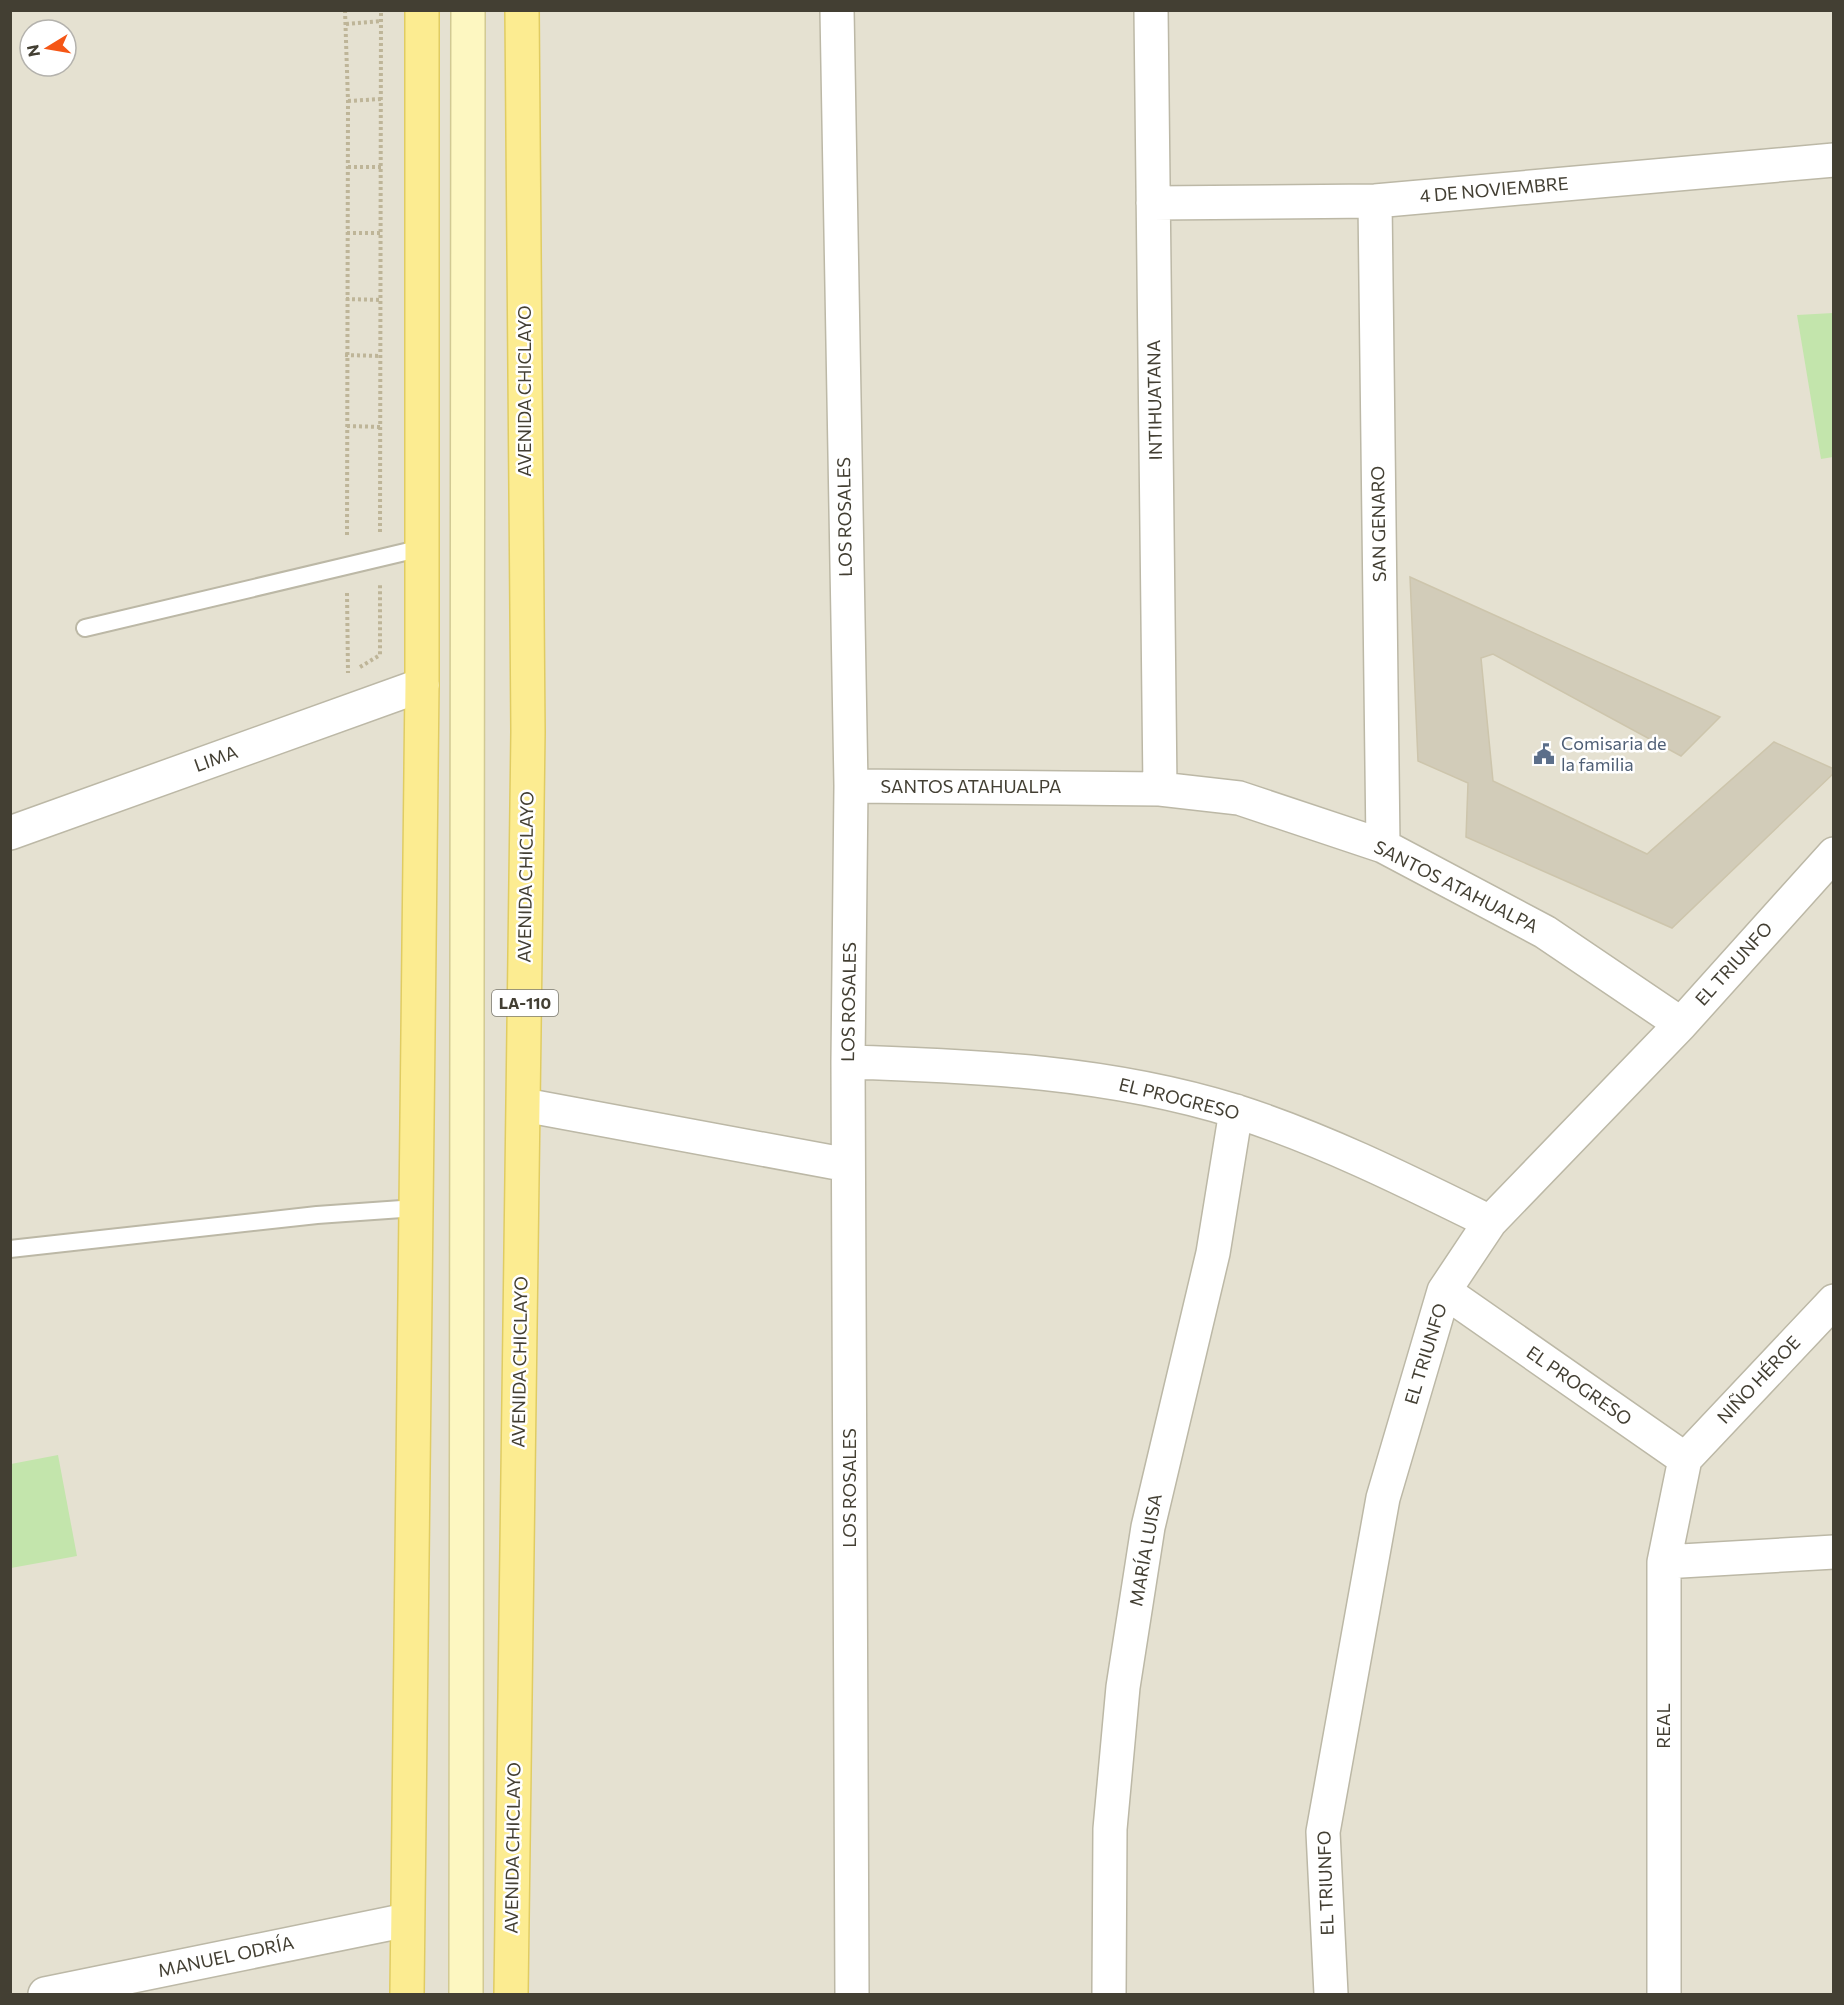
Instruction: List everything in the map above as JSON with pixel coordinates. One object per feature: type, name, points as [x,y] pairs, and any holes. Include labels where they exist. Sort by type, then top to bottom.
[{"type":"main road","points":[[407,1995],[422,685],[422,10]]},
{"type":"main road","name":"AVENIDA CHICLAYO","points":[[511,1995],[528,720],[522,10]]},
{"type":"street","points":[[466,1995],[468,10]]},
{"type":"street","name":"LOS ROSALES","points":[[837,10],[851,786],[848,1062],[852,1995]]},
{"type":"street","name":"INTIHUATANA","points":[[1151,10],[1160,789]]},
{"type":"street","name":"4 DE NOVIEMBRE","points":[[1153,203],[1374,201],[1833,160]]},
{"type":"street","name":"SAN GENARO","points":[[1374,201],[1383,846]]},
{"type":"street","name":"LIMA","points":[[10,833],[422,685]]},
{"type":"street","name":"SANTOS ATAHUALPA","points":[[851,786],[1160,789],[1239,798],[1383,846],[1545,932],[1681,1024]]},
{"type":"street","name":"EL TRIUNFO","points":[[1330,1995],[1323,1832],[1383,1498],[1444,1291],[1490,1222],[1681,1024],[1833,854]]},
{"type":"street","name":"EL PROGRESO","points":[[848,1062],[975,1066],[1095,1080],[1174,1095],[1236,1111],[1342,1151],[1490,1222]]},
{"type":"street","points":[[524,1105],[849,1165]]},
{"type":"street","name":"MARÍA LUISA","points":[[1109,1995],[1110,1829],[1123,1687],[1148,1527],[1213,1253],[1236,1111]]},
{"type":"street","name":"EL PROGRESO","points":[[1444,1291],[1685,1459]]},
{"type":"street","name":"NIÑO HÉROE","points":[[1685,1459],[1833,1301]]},
{"type":"street","name":"REAL","points":[[1664,1995],[1664,1562],[1685,1459]]},
{"type":"street","points":[[1664,1562],[1833,1552]]},
{"type":"street","name":"MANUEL ODRÍA","points":[[45,1995],[407,1920]]},
{"type":"lane","points":[[85,627],[422,548]]},
{"type":"lane","points":[[10,1249],[305,1216],[416,1208]]},
{"type":"path","points":[[345,10],[348,101],[345,355],[348,673],[380,655],[381,10]]},
{"type":"path","points":[[346,24],[381,21]]},
{"type":"path","points":[[348,101],[381,99]]},
{"type":"path","points":[[348,167],[382,167]]},
{"type":"path","points":[[347,233],[381,233]]},
{"type":"path","points":[[346,299],[382,300]]},
{"type":"path","points":[[345,355],[381,356]]},
{"type":"path","points":[[347,426],[381,427]]},
{"type":"shaded area","points":[[11,11],[1833,11],[1833,1994],[11,1994]]},
{"type":"green space","points":[[1833,313],[1833,457],[1821,459],[1797,315]]},
{"type":"green space","points":[[58,1455],[77,1556],[11,1568],[11,1464]]},
{"type":"building","points":[[1410,577],[1720,717],[1681,756],[1493,654],[1481,658],[1493,781],[1647,854],[1774,742],[1834,769],[1834,773],[1672,928],[1466,837],[1468,783],[1418,761]]},
{"type":"place","name":"Comisaria de la familia","points":[[1544,754]]}]
